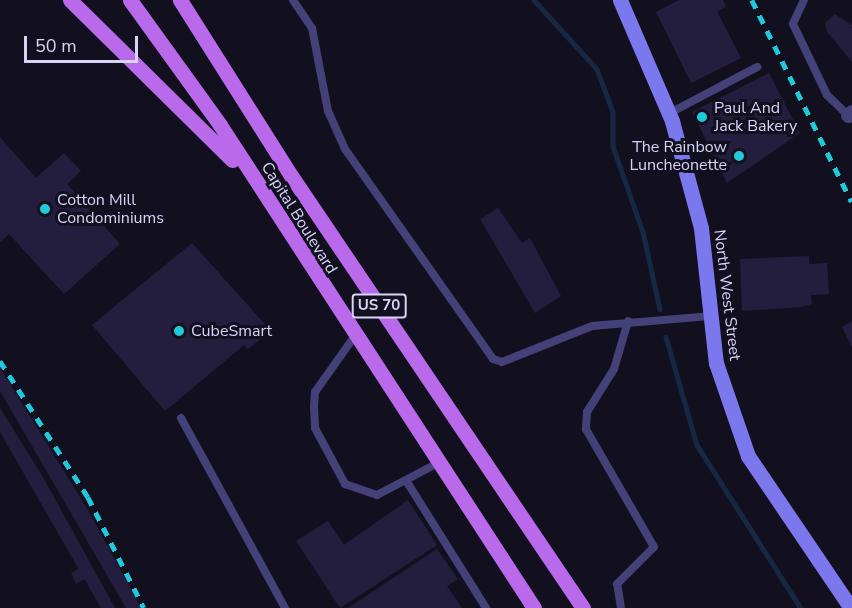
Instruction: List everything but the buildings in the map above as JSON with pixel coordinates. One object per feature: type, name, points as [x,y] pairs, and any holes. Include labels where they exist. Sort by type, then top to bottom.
[{"type":"main road","points":[[70,0],[211,134],[289,235]]},
{"type":"main road","name":"Capital Boulevard","points":[[130,0],[220,125],[354,337],[534,608]]},
{"type":"main road","name":"Capital Boulevard","points":[[180,0],[279,158],[583,608]]},
{"type":"street","name":"North West Street","points":[[620,0],[669,114],[701,228],[716,363],[748,456],[851,608]]},
{"type":"lane","points":[[293,0],[312,28],[328,111],[345,149],[494,359],[502,362],[592,326],[628,321],[710,316]]},
{"type":"lane","points":[[804,0],[793,24],[826,95],[850,114]]},
{"type":"lane","points":[[669,114],[757,68]]},
{"type":"lane","points":[[621,608],[617,584],[654,547],[586,429],[587,412],[615,369],[628,321]]},
{"type":"lane","points":[[354,337],[315,392],[315,428],[345,484],[377,495],[407,482],[438,463]]},
{"type":"lane","points":[[181,418],[285,608]]},
{"type":"lane","points":[[407,482],[486,608]]},
{"type":"waterway","points":[[534,0],[597,69],[613,112],[613,146],[643,232],[660,309]]},
{"type":"waterway","points":[[666,337],[697,445],[801,608]]},
{"type":"railway","points":[[752,0],[852,202]]},
{"type":"railway","points":[[0,361],[88,497],[144,608]]},
{"type":"place","name":"Paul And Jack Bakery","points":[[702,117]]},
{"type":"place","name":"The Rainbow Luncheonette","points":[[739,156]]},
{"type":"place","name":"Cotton Mill Condominiums","points":[[45,209]]},
{"type":"place","name":"CubeSmart","points":[[179,331]]}]
